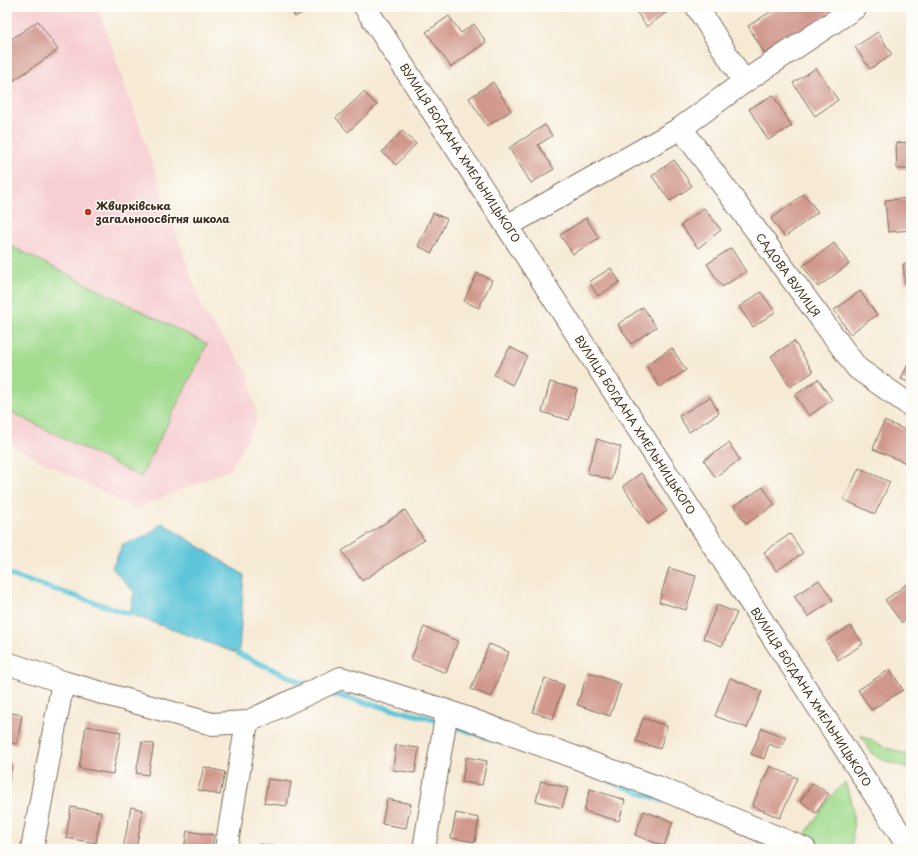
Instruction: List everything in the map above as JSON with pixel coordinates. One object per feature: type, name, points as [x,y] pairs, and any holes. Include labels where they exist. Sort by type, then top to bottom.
[{"type":"street","name":"ВУЛИЦЯ БОГДАНА ХМЕЛЬНИЦЬКОГО","points":[[365,7],[905,844]]},
{"type":"street","points":[[697,7],[744,82]]},
{"type":"street","points":[[507,226],[681,128],[744,82],[856,7]]},
{"type":"street","name":"САДОВА ВУЛИЦЯ","points":[[681,128],[857,368],[911,406]]},
{"type":"street","points":[[7,663],[63,682],[212,724],[247,722],[341,678],[447,711],[657,787],[805,849]]},
{"type":"street","points":[[32,849],[63,682]]},
{"type":"street","points":[[424,849],[447,711]]},
{"type":"street","points":[[226,849],[247,722]]},
{"type":"shaded area","name":"Жвирківська загальноосвітня школа","points":[[7,7],[98,7],[204,313],[249,374],[257,420],[231,469],[135,509],[7,443]]},
{"type":"green space","points":[[7,244],[207,344],[141,477],[7,410]]},
{"type":"green space","points":[[861,735],[885,747],[911,756],[911,768],[887,762],[871,753]]},
{"type":"green space","points":[[845,782],[853,815],[853,840],[851,849],[831,849],[804,836],[831,796]]},
{"type":"water","points":[[162,523],[244,575],[239,654],[130,614],[134,592],[112,568],[123,544],[145,537]]},
{"type":"building","points":[[289,7],[313,7],[295,17]]},
{"type":"building","points":[[633,7],[665,7],[668,11],[647,27]]},
{"type":"building","points":[[778,7],[847,7],[767,57],[748,26]]},
{"type":"building","points":[[449,16],[461,33],[474,24],[486,42],[451,67],[426,32]]},
{"type":"building","points":[[38,21],[58,50],[7,85],[7,42]]},
{"type":"building","points":[[878,32],[892,55],[870,69],[855,47]]},
{"type":"building","points":[[816,68],[838,100],[815,116],[793,83]]},
{"type":"building","points":[[493,82],[511,111],[487,126],[469,98]]},
{"type":"building","points":[[364,92],[377,105],[348,132],[336,118]]},
{"type":"building","points":[[773,95],[792,126],[768,140],[749,109]]},
{"type":"building","points":[[545,125],[552,136],[538,145],[554,169],[531,183],[509,148]]},
{"type":"building","points":[[402,131],[416,144],[396,165],[382,152]]},
{"type":"building","points":[[911,142],[911,169],[897,169],[896,143]]},
{"type":"building","points":[[674,160],[692,186],[670,201],[652,176]]},
{"type":"building","points":[[804,194],[818,212],[785,237],[771,219]]},
{"type":"building","points":[[911,198],[911,230],[888,232],[885,200]]},
{"type":"building","points":[[704,208],[721,230],[698,248],[681,225]]},
{"type":"building","points":[[433,213],[447,219],[432,253],[418,246]]},
{"type":"building","points":[[586,218],[599,238],[573,254],[560,235]]},
{"type":"building","points":[[834,243],[849,264],[818,287],[803,266]]},
{"type":"building","points":[[731,248],[746,272],[722,287],[707,264]]},
{"type":"building","points":[[911,263],[911,283],[905,283],[903,264]]},
{"type":"building","points":[[611,268],[620,282],[598,296],[589,282]]},
{"type":"building","points":[[477,273],[492,280],[479,308],[464,301]]},
{"type":"building","points":[[860,291],[877,315],[850,334],[834,310]]},
{"type":"building","points":[[761,292],[775,312],[753,327],[739,307]]},
{"type":"building","points":[[643,307],[656,327],[631,344],[618,324]]},
{"type":"building","points":[[794,341],[813,372],[790,387],[771,356]]},
{"type":"building","points":[[510,347],[527,356],[512,385],[494,375]]},
{"type":"building","points":[[672,348],[686,370],[660,387],[646,365]]},
{"type":"building","points":[[911,358],[911,383],[901,379]]},
{"type":"building","points":[[818,379],[832,400],[809,416],[795,395]]},
{"type":"building","points":[[550,382],[577,389],[569,420],[542,412]]},
{"type":"building","points":[[710,397],[719,413],[689,432],[679,416]]},
{"type":"building","points":[[884,421],[911,432],[911,451],[906,463],[873,449]]},
{"type":"building","points":[[597,439],[621,447],[611,480],[587,473]]},
{"type":"building","points":[[729,443],[740,460],[715,477],[704,460]]},
{"type":"building","points":[[859,468],[890,482],[875,514],[844,500]]},
{"type":"building","points":[[641,473],[667,511],[648,524],[623,486]]},
{"type":"building","points":[[763,487],[775,505],[746,524],[734,506]]},
{"type":"building","points":[[405,510],[424,540],[362,581],[342,551]]},
{"type":"building","points":[[790,534],[803,553],[776,571],[764,552]]},
{"type":"building","points":[[669,568],[696,576],[686,610],[659,602]]},
{"type":"building","points":[[819,580],[833,600],[808,617],[794,596]]},
{"type":"building","points":[[911,581],[911,616],[902,623],[885,600]]},
{"type":"building","points":[[717,605],[737,613],[722,646],[703,638]]},
{"type":"building","points":[[851,626],[863,644],[838,660],[826,641]]},
{"type":"building","points":[[424,627],[458,641],[446,673],[411,659]]},
{"type":"building","points":[[489,644],[509,652],[491,697],[471,689]]},
{"type":"building","points":[[890,669],[903,690],[871,710],[858,690]]},
{"type":"building","points":[[588,672],[621,684],[610,716],[577,705]]},
{"type":"building","points":[[545,678],[564,685],[553,719],[533,712]]},
{"type":"building","points":[[730,678],[762,691],[747,728],[715,716]]},
{"type":"building","points":[[7,712],[22,715],[17,744],[7,743]]},
{"type":"building","points":[[643,718],[667,726],[660,749],[636,741]]},
{"type":"building","points":[[86,726],[121,732],[113,774],[79,768]]},
{"type":"building","points":[[762,728],[786,738],[781,749],[769,744],[764,759],[751,754]]},
{"type":"building","points":[[142,742],[154,744],[148,775],[136,773]]},
{"type":"building","points":[[396,745],[419,748],[415,773],[393,770]]},
{"type":"building","points":[[466,757],[487,761],[482,785],[462,782]]},
{"type":"building","points":[[7,763],[12,764],[8,788],[7,788]]},
{"type":"building","points":[[770,766],[797,778],[780,818],[752,806]]},
{"type":"building","points":[[204,767],[225,772],[220,795],[198,790]]},
{"type":"building","points":[[268,779],[291,782],[287,806],[264,803]]},
{"type":"building","points":[[541,781],[568,788],[562,808],[536,801]]},
{"type":"building","points":[[813,783],[829,794],[816,813],[800,801]]},
{"type":"building","points":[[590,789],[625,800],[619,821],[584,811]]},
{"type":"building","points":[[387,799],[411,804],[406,828],[382,824]]},
{"type":"building","points":[[71,807],[101,812],[96,843],[66,838]]},
{"type":"building","points":[[131,807],[143,810],[136,849],[123,849]]},
{"type":"building","points":[[644,811],[673,822],[664,846],[635,835]]},
{"type":"building","points":[[456,813],[479,818],[475,842],[451,838]]},
{"type":"building","points":[[187,831],[214,835],[212,849],[184,849]]},
{"type":"building","points":[[259,844],[281,847],[281,849],[258,849]]},
{"type":"waterway","points":[[7,574],[130,614]]},
{"type":"waterway","points":[[239,654],[305,684]]},
{"type":"waterway","points":[[331,694],[440,721]]},
{"type":"waterway","points":[[453,726],[500,742]]},
{"type":"waterway","points":[[611,782],[663,801]]},
{"type":"place","name":"Жвирківська загальноосвітня школа","points":[[88,212]]}]
